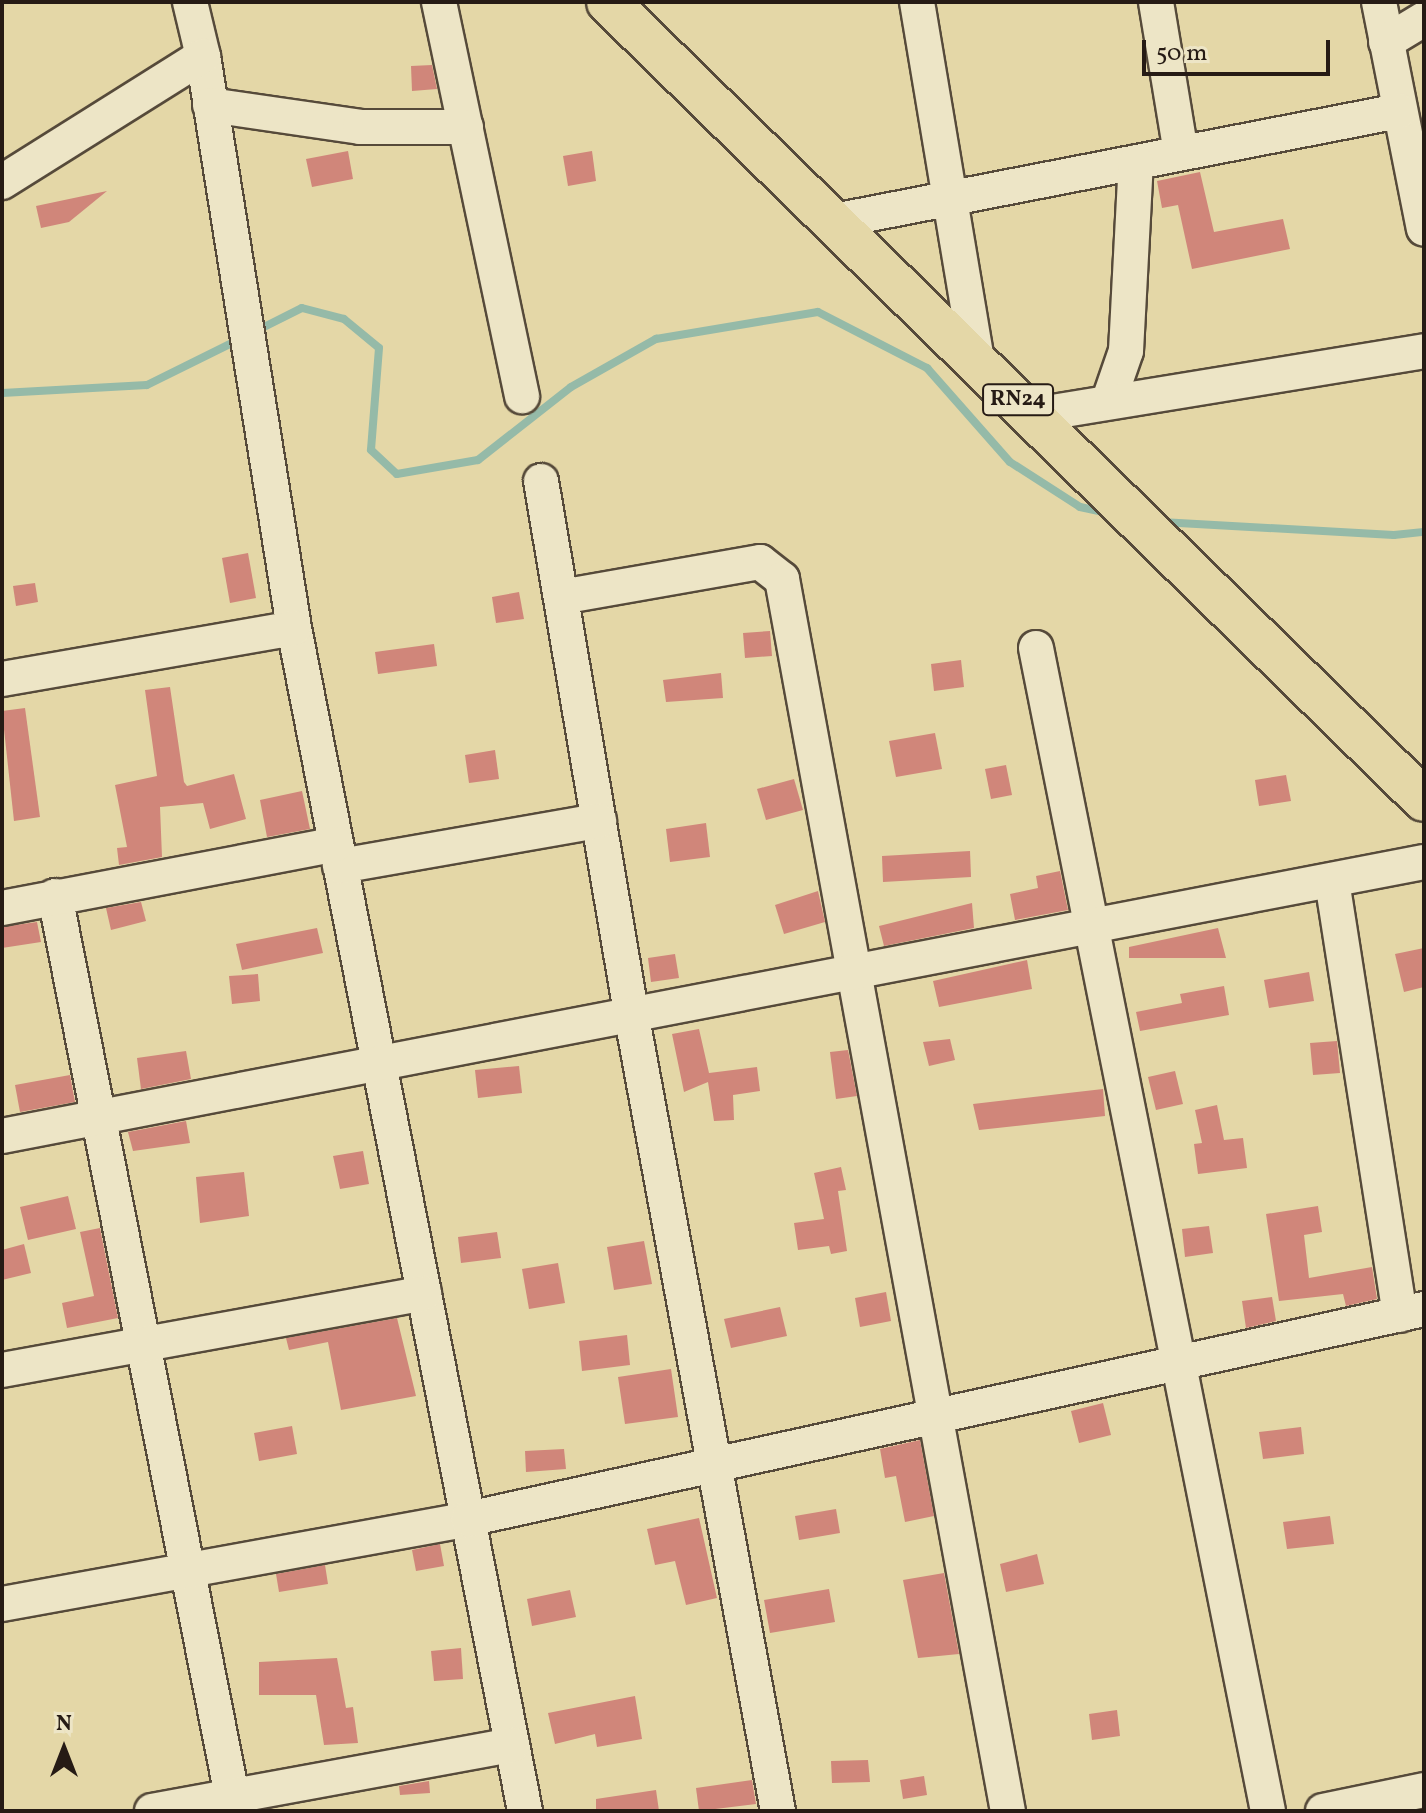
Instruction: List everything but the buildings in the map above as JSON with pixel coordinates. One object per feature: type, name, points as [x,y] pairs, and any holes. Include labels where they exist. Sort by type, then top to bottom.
[{"type":"main road","name":"RN24","points":[[608,2],[1034,415],[1424,800]]},
{"type":"street","points":[[190,2],[203,56],[294,628],[525,1811]]},
{"type":"street","points":[[439,2],[522,396]]},
{"type":"street","points":[[917,2],[977,360]]},
{"type":"street","points":[[1156,2],[1181,153]]},
{"type":"street","points":[[1379,2],[1424,229]]},
{"type":"street","points":[[1386,42],[1424,19]]},
{"type":"street","points":[[2,182],[203,56]]},
{"type":"street","points":[[210,105],[372,128],[466,127]]},
{"type":"street","points":[[834,221],[1399,111]]},
{"type":"street","points":[[1109,400],[1126,351],[1136,162]]},
{"type":"street","points":[[1034,415],[1109,400],[1424,351]]},
{"type":"street","points":[[541,481],[632,1018],[778,1811]]},
{"type":"street","points":[[561,597],[760,562],[782,579],[1008,1811]]},
{"type":"street","points":[[2,679],[294,628]]},
{"type":"street","points":[[1036,648],[1268,1811]]},
{"type":"street","points":[[2,908],[55,896],[599,821]]},
{"type":"street","points":[[2,1136],[380,1067],[1424,862]]},
{"type":"street","points":[[2,1604],[468,1519],[1412,1312],[1332,881]]},
{"type":"street","points":[[55,896],[233,1804]]},
{"type":"street","points":[[2,1370],[424,1293]]},
{"type":"street","points":[[152,1811],[233,1804],[512,1745]]},
{"type":"street","points":[[1323,1811],[1424,1790]]},
{"type":"waterway","points":[[256,331],[302,308],[344,319],[379,348],[371,450],[397,474],[478,460],[571,387],[656,339],[818,312],[927,368],[1010,462],[1080,507],[1109,513]]},
{"type":"waterway","points":[[2,393],[147,385],[240,339]]},
{"type":"waterway","points":[[1161,522],[1394,535],[1424,532]]}]
